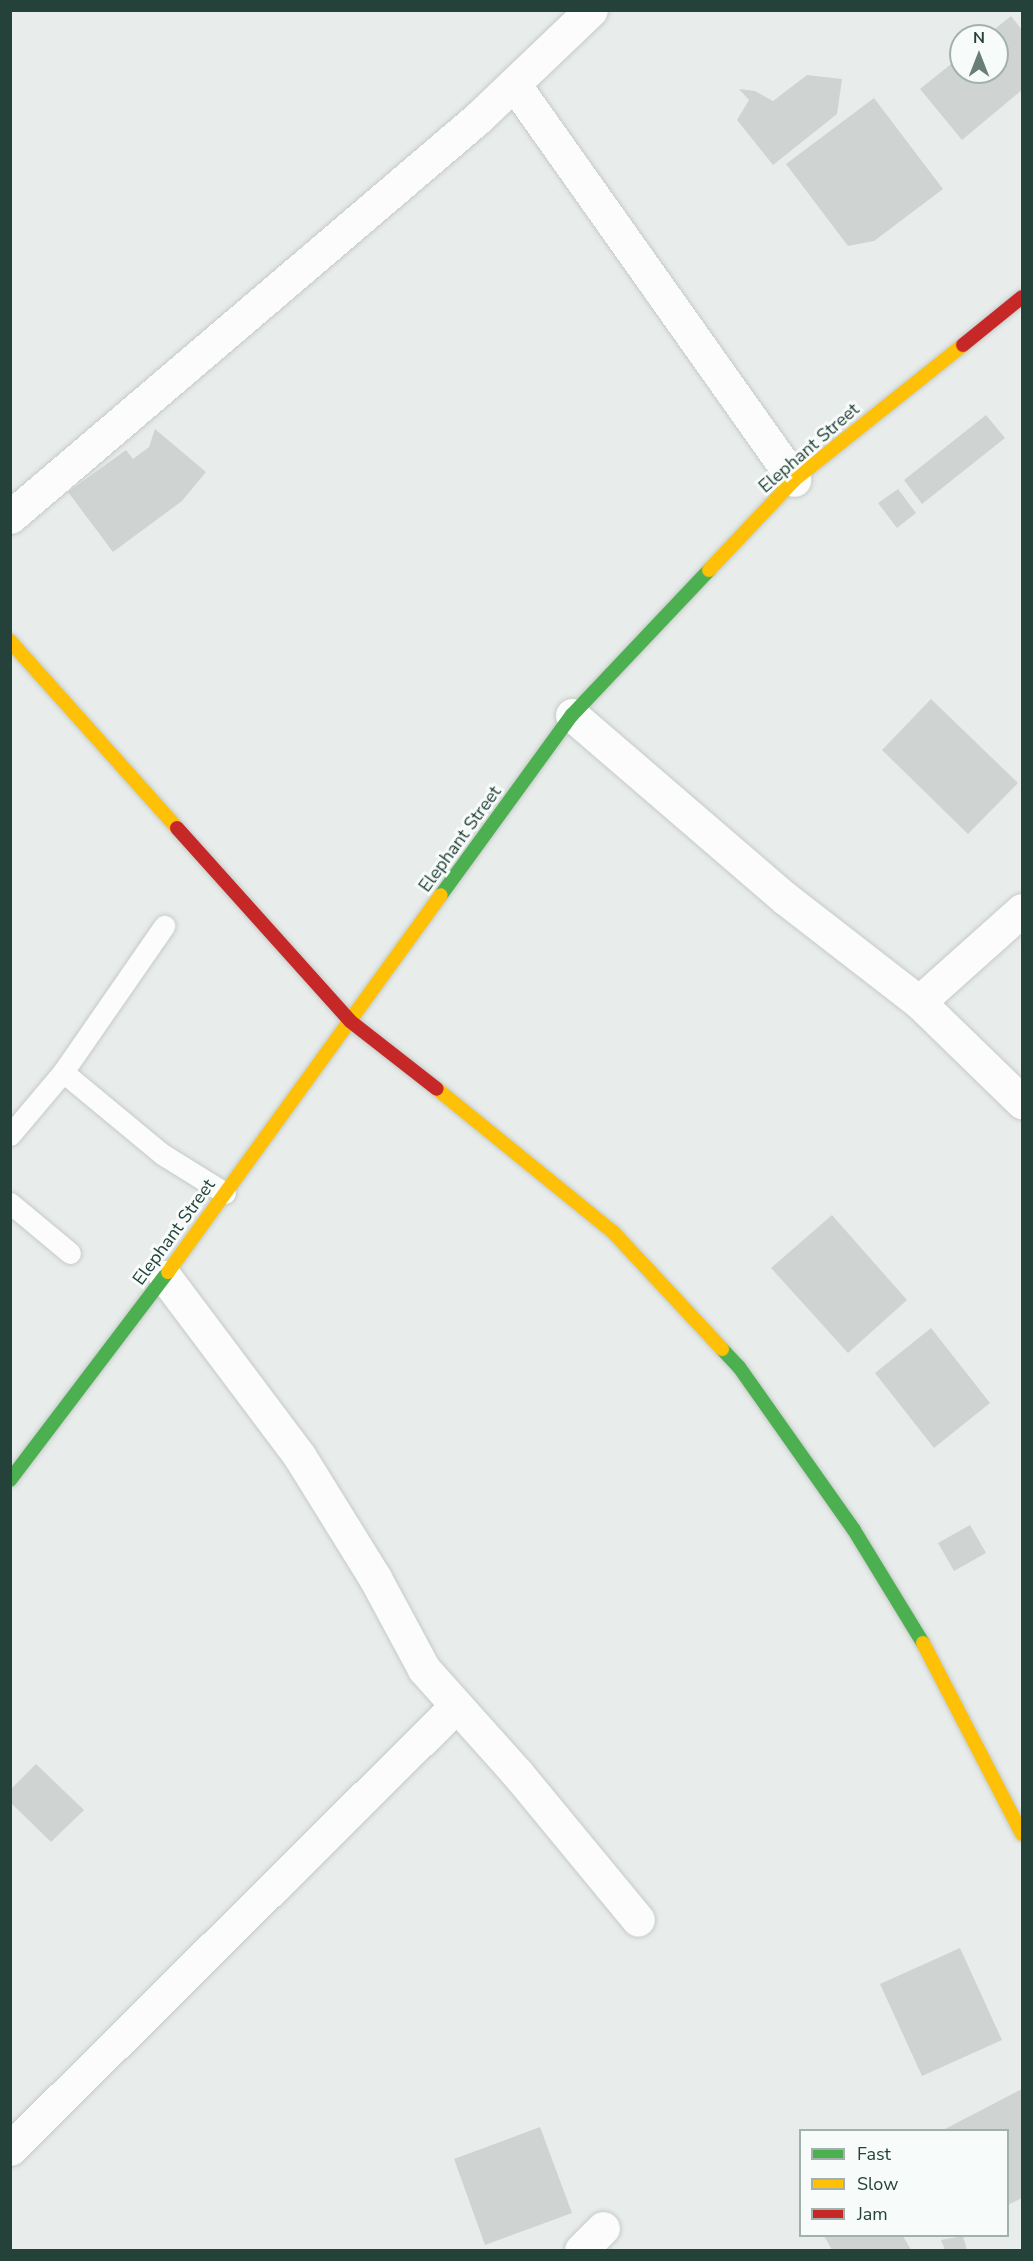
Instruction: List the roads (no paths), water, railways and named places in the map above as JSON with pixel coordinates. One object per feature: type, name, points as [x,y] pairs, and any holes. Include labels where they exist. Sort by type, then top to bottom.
[{"type":"main road","name":"Elephant Street","points":[[10,1480],[165,1277],[572,715],[794,480],[1023,297]]},
{"type":"main road","points":[[10,641],[350,1021],[478,1120],[613,1232],[739,1367],[854,1530],[941,1672],[1023,1834]]},
{"type":"street","points":[[10,517],[514,84],[591,10]]},
{"type":"street","points":[[514,84],[794,480]]},
{"type":"street","points":[[572,715],[786,899],[919,1002],[1023,1102]]},
{"type":"street","points":[[919,1002],[1023,910]]},
{"type":"street","points":[[165,1277],[300,1457],[375,1578],[424,1670],[638,1920]]},
{"type":"street","points":[[10,2149],[456,1706]]},
{"type":"lane","points":[[10,1135],[63,1072],[164,926]]},
{"type":"lane","points":[[63,1072],[162,1154],[225,1194]]},
{"type":"lane","points":[[10,1203],[70,1253]]}]
